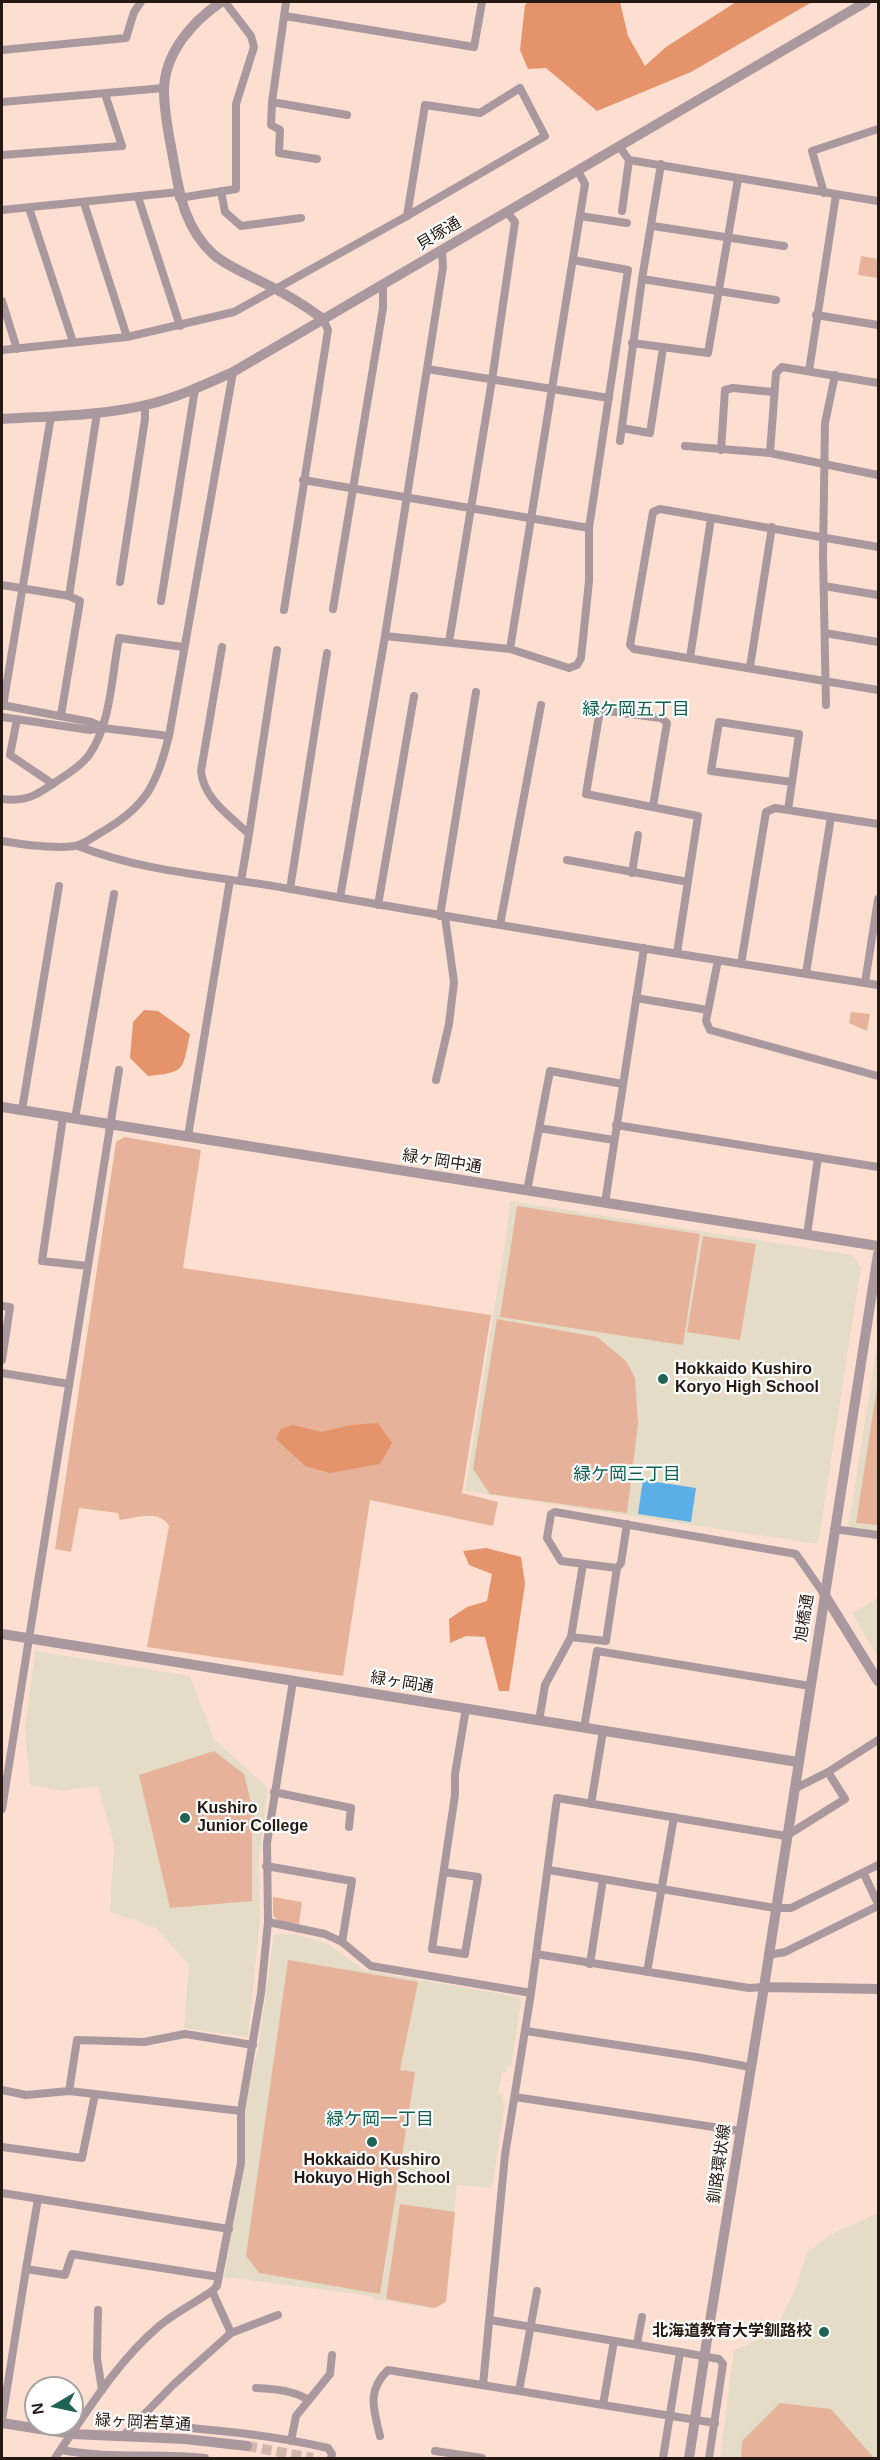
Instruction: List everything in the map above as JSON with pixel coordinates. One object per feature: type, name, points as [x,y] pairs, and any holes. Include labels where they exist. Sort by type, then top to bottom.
[{"type":"street","points":[[2,50],[126,38],[134,12],[141,2]]},
{"type":"street","points":[[2,210],[179,195],[236,189],[236,104],[254,47],[251,36],[223,2],[203,14],[190,27],[171,62],[164,88],[165,112],[179,195],[190,227],[214,256],[303,303],[323,319],[328,330],[284,610]]},
{"type":"street","points":[[286,2],[271,125],[279,130],[279,153],[317,159]]},
{"type":"street","points":[[285,16],[474,47],[482,2]]},
{"type":"street","name":"貝塚通","points":[[2,419],[97,413],[145,405],[195,389],[233,372],[866,2]]},
{"type":"street","points":[[2,102],[164,88]]},
{"type":"street","points":[[2,350],[128,337],[234,312],[407,216],[544,136],[520,88],[480,114],[425,105],[407,216]]},
{"type":"street","points":[[2,155],[122,146],[105,94]]},
{"type":"street","points":[[272,102],[347,115]]},
{"type":"street","points":[[824,193],[812,151],[879,129]]},
{"type":"street","points":[[619,146],[629,160],[622,211]]},
{"type":"street","points":[[629,160],[879,201]]},
{"type":"street","points":[[621,441],[632,343],[661,165]]},
{"type":"street","points":[[510,649],[585,184],[578,171]]},
{"type":"street","points":[[632,343],[708,353],[738,179]]},
{"type":"street","points":[[221,191],[225,212],[241,226],[301,218]]},
{"type":"street","points":[[809,371],[836,195]]},
{"type":"street","points":[[138,198],[180,326]]},
{"type":"street","points":[[84,203],[128,337]]},
{"type":"street","points":[[29,208],[73,342]]},
{"type":"street","points":[[448,642],[492,380],[515,222],[507,212]]},
{"type":"street","points":[[580,216],[627,223]]},
{"type":"street","points":[[652,225],[784,246]]},
{"type":"street","points":[[340,898],[385,636],[427,369],[442,267],[442,251]]},
{"type":"street","points":[[385,636],[510,649],[569,668],[577,665],[581,658],[589,580],[589,528],[628,270],[573,260]]},
{"type":"street","points":[[642,279],[776,300]]},
{"type":"street","points":[[333,609],[383,308],[383,285]]},
{"type":"street","points":[[2,302],[17,349]]},
{"type":"street","points":[[816,315],[879,325]]},
{"type":"street","points":[[622,428],[650,433],[663,348]]},
{"type":"street","points":[[770,453],[773,392],[776,373],[782,367],[879,383]]},
{"type":"street","points":[[427,369],[609,398]]},
{"type":"street","points":[[78,846],[113,826],[146,798],[158,775],[169,736],[233,372]]},
{"type":"street","points":[[826,705],[823,536],[825,423],[835,375]]},
{"type":"street","points":[[721,450],[725,390],[733,388],[773,392]]},
{"type":"street","points":[[161,601],[195,389]]},
{"type":"street","points":[[120,582],[145,419],[145,405]]},
{"type":"street","points":[[69,596],[97,413]]},
{"type":"street","points":[[51,416],[24,589],[2,706],[91,722],[103,728]]},
{"type":"street","points":[[685,446],[770,453],[879,475]]},
{"type":"street","points":[[303,480],[589,528]]},
{"type":"street","points":[[879,548],[823,536],[660,509],[653,512],[639,582],[630,645],[634,649],[879,690]]},
{"type":"street","points":[[690,658],[711,518]]},
{"type":"street","points":[[750,667],[772,527]]},
{"type":"street","points":[[2,585],[69,596],[80,601],[61,716]]},
{"type":"street","points":[[824,586],[879,595]]},
{"type":"street","points":[[825,633],[879,642]]},
{"type":"street","points":[[2,799],[39,795],[88,757],[103,728],[119,638],[183,647]]},
{"type":"street","points":[[222,647],[201,771],[202,783],[207,793],[249,834]]},
{"type":"street","points":[[241,881],[277,650]]},
{"type":"street","points":[[290,889],[327,652]]},
{"type":"street","points":[[436,1080],[449,1024],[454,982],[443,917],[476,692]]},
{"type":"street","points":[[378,905],[414,696]]},
{"type":"street","points":[[500,925],[541,705]]},
{"type":"street","points":[[652,806],[667,723],[661,718],[600,710],[586,794],[698,816],[677,953]]},
{"type":"street","points":[[2,717],[90,730],[103,728],[169,736]]},
{"type":"street","points":[[17,720],[10,755],[53,784]]},
{"type":"street","points":[[788,810],[799,734],[719,722],[711,771],[792,782]]},
{"type":"street","points":[[741,964],[766,813],[775,808],[879,824]]},
{"type":"street","points":[[806,973],[831,817]]},
{"type":"street","points":[[632,873],[639,836]]},
{"type":"street","points":[[2,841],[22,845],[78,846],[96,854],[157,869],[290,889],[443,917],[879,985]]},
{"type":"street","points":[[567,860],[688,882]]},
{"type":"street","points":[[188,1136],[230,880]]},
{"type":"street","points":[[22,1110],[59,886]]},
{"type":"street","points":[[88,1266],[42,1261],[114,894]]},
{"type":"street","points":[[865,983],[879,899]]},
{"type":"street","points":[[605,1203],[644,948]]},
{"type":"street","points":[[718,960],[706,1021],[710,1030],[879,1076]]},
{"type":"street","points":[[636,998],[708,1010]]},
{"type":"street","points":[[2,1809],[6,1749],[28,1638],[119,1070]]},
{"type":"street","points":[[527,1191],[550,1071],[623,1084]]},
{"type":"street","name":"緑ヶ岡中通","points":[[2,1107],[879,1246]]},
{"type":"street","points":[[616,1125],[879,1167]]},
{"type":"street","points":[[539,1128],[614,1140]]},
{"type":"street","points":[[807,1235],[818,1157]]},
{"type":"street","name":"旭橋通","points":[[764,1987],[834,1529],[879,1254]]},
{"type":"street","points":[[2,1306],[10,1307],[2,1360]]},
{"type":"street","points":[[2,1373],[69,1384]]},
{"type":"street","points":[[617,1568],[561,1560],[547,1539],[550,1514],[555,1512],[796,1554],[879,1681]]},
{"type":"street","points":[[571,1637],[606,1641],[617,1568],[621,1563],[627,1524]]},
{"type":"street","points":[[834,1529],[879,1535]]},
{"type":"street","points":[[539,1721],[545,1685],[571,1637],[583,1564]]},
{"type":"street","name":"緑ヶ岡通","points":[[2,1634],[798,1762]]},
{"type":"street","points":[[584,1728],[597,1651],[810,1686]]},
{"type":"street","points":[[84,2416],[102,2390],[158,2326],[217,2286],[241,2163],[241,2111],[261,1994],[268,1922],[266,1866],[274,1792],[293,1681]]},
{"type":"street","points":[[444,1872],[477,1877],[465,1954],[432,1948],[466,1708]]},
{"type":"street","points":[[591,1804],[603,1731]]},
{"type":"street","points":[[794,1789],[828,1772],[879,1740]]},
{"type":"street","points":[[483,2385],[505,2156],[526,2031],[557,1798],[786,1836],[845,1799],[828,1772]]},
{"type":"street","points":[[274,1792],[351,1808],[349,1827]]},
{"type":"street","points":[[647,1972],[674,1817]]},
{"type":"street","points":[[549,1870],[776,1908],[791,1908],[879,1865]]},
{"type":"street","points":[[266,1866],[352,1881],[342,1942]]},
{"type":"street","points":[[768,1955],[785,1952],[879,1905],[864,1874]]},
{"type":"street","points":[[590,1964],[603,1879]]},
{"type":"street","points":[[268,1922],[325,1934],[342,1942],[371,1966],[531,1993]]},
{"type":"street","points":[[536,1954],[749,1988],[879,1989]]},
{"type":"street","name":"釧路環状線","points":[[689,2458],[764,1987]]},
{"type":"street","points":[[526,2031],[750,2067]]},
{"type":"street","points":[[69,2091],[76,2040],[144,2042],[185,2034],[252,2045]]},
{"type":"street","points":[[2,2090],[26,2095],[69,2091],[241,2111]]},
{"type":"street","points":[[2,2147],[82,2158],[95,2094]]},
{"type":"street","points":[[515,2097],[740,2131]]},
{"type":"street","points":[[2,2193],[229,2229]]},
{"type":"street","points":[[2,2422],[38,2199]]},
{"type":"street","points":[[26,2269],[65,2275],[72,2254],[219,2277]]},
{"type":"street","points":[[212,2291],[231,2333]]},
{"type":"street","points":[[519,2391],[537,2291]]},
{"type":"street","points":[[98,2310],[97,2358],[102,2390]]},
{"type":"street","points":[[123,2436],[173,2385],[231,2333],[278,2315]]},
{"type":"street","points":[[637,2344],[642,2317]]},
{"type":"street","points":[[490,2320],[719,2360],[723,2364],[709,2458]]},
{"type":"street","points":[[603,2405],[614,2341]]},
{"type":"street","points":[[663,2458],[680,2352]]},
{"type":"street","points":[[291,2441],[296,2416],[330,2374],[332,2355]]},
{"type":"street","points":[[380,2436],[373,2409],[375,2389],[378,2380],[388,2370],[715,2423]]},
{"type":"street","points":[[256,2388],[277,2389],[299,2394],[309,2400]]},
{"type":"street","name":"緑ヶ岡若草通","points":[[2,2422],[24,2426]]},
{"type":"street","points":[[136,2423],[192,2427],[291,2441],[328,2448],[332,2458]]},
{"type":"street","name":"緑ヶ岡若草通","points":[[84,2434],[214,2441],[247,2446]]},
{"type":"street","points":[[55,2458],[71,2436]]},
{"type":"street","points":[[61,2450],[112,2457],[205,2458]]},
{"type":"street","points":[[435,2451],[483,2458]]},
{"type":"shaded area","points":[[528,2],[620,2],[628,36],[645,66],[666,47],[736,2],[812,2],[691,72],[597,111],[546,68],[528,69],[520,50],[525,5]]},
{"type":"shaded area","points":[[861,256],[878,259],[878,278],[858,275]]},
{"type":"shaded area","points":[[144,1010],[158,1011],[190,1034],[181,1067],[170,1073],[148,1076],[130,1058],[133,1022]]},
{"type":"shaded area","points":[[851,1012],[870,1014],[867,1031],[849,1023]]},
{"type":"shaded area","points":[[124,1137],[201,1150],[183,1268],[491,1315],[462,1493],[498,1502],[493,1526],[370,1500],[343,1676],[147,1647],[169,1526],[160,1518],[147,1516],[120,1520],[118,1513],[79,1508],[71,1552],[55,1549],[116,1142]]},
{"type":"shaded area","name":"Hokkaido Kushiro Koryo High School","points":[[510,1201],[853,1255],[861,1267],[818,1544],[465,1491]]},
{"type":"shaded area","points":[[517,1206],[700,1234],[683,1345],[500,1317]]},
{"type":"shaded area","points":[[703,1236],[756,1244],[740,1340],[687,1332]]},
{"type":"shaded area","points":[[497,1319],[597,1337],[626,1361],[635,1378],[638,1424],[627,1513],[490,1494],[473,1469]]},
{"type":"shaded area","points":[[878,1338],[878,1531],[848,1529]]},
{"type":"shaded area","points":[[878,1381],[878,1525],[856,1523]]},
{"type":"shaded area","points":[[378,1423],[392,1443],[380,1464],[330,1473],[305,1466],[276,1439],[281,1429],[293,1425],[322,1432],[350,1425]]},
{"type":"shaded area","points":[[486,1548],[521,1557],[525,1584],[509,1691],[499,1691],[485,1637],[466,1636],[450,1643],[449,1619],[467,1607],[487,1601],[492,1574],[469,1565],[463,1551]]},
{"type":"shaded area","points":[[878,1598],[878,1658],[852,1613]]},
{"type":"shaded area","name":"Kushiro Junior College","points":[[35,1651],[190,1676],[214,1739],[268,1788],[259,1858],[260,1919],[248,2037],[184,2028],[189,1965],[156,1928],[110,1912],[114,1844],[98,1786],[61,1791],[30,1785],[25,1729]]},
{"type":"shaded area","points":[[214,1751],[244,1774],[257,1828],[252,1832],[252,1901],[170,1908],[139,1775]]},
{"type":"shaded area","points":[[273,1897],[302,1902],[299,1924],[278,1921],[273,1915]]},
{"type":"shaded area","name":"Hokkaido Kushiro Hokuyo High School","points":[[274,1934],[295,1934],[328,1944],[364,1970],[518,1997],[521,2001],[511,2067],[507,2066],[506,2072],[502,2072],[498,2093],[503,2094],[502,2101],[505,2102],[492,2188],[457,2185],[445,2300],[435,2309],[373,2299],[373,2296],[224,2277],[244,2167],[248,2090],[259,2044]]},
{"type":"shaded area","points":[[288,1960],[418,1982],[400,2070],[415,2072],[380,2294],[259,2273],[246,2256]]},
{"type":"shaded area","points":[[400,2204],[455,2212],[446,2302],[435,2308],[386,2299]]},
{"type":"shaded area","name":"北海道教育大学釧路校","points":[[878,2213],[878,2458],[720,2458],[734,2350],[761,2339],[778,2324],[794,2292],[807,2253],[830,2235]]},
{"type":"shaded area","points":[[780,2403],[831,2409],[874,2458],[741,2458],[742,2441]]},
{"type":"water","points":[[643,1480],[696,1488],[691,1522],[638,1514]]},
{"type":"tunnel","points":[[247,2446],[313,2458]]},
{"type":"place","name":"Hokkaido Kushiro Koryo High School","points":[[663,1379]]},
{"type":"place","name":"Kushiro Junior College","points":[[185,1818]]},
{"type":"place","name":"Hokkaido Kushiro Hokuyo High School","points":[[372,2142]]},
{"type":"place","name":"北海道教育大学釧路校","points":[[824,2332]]},
{"type":"district","name":"緑ケ岡五丁目","points":[[636,710]]},
{"type":"district","name":"緑ケ岡三丁目","points":[[627,1475]]},
{"type":"district","name":"緑ケ岡一丁目","points":[[380,2120]]}]
